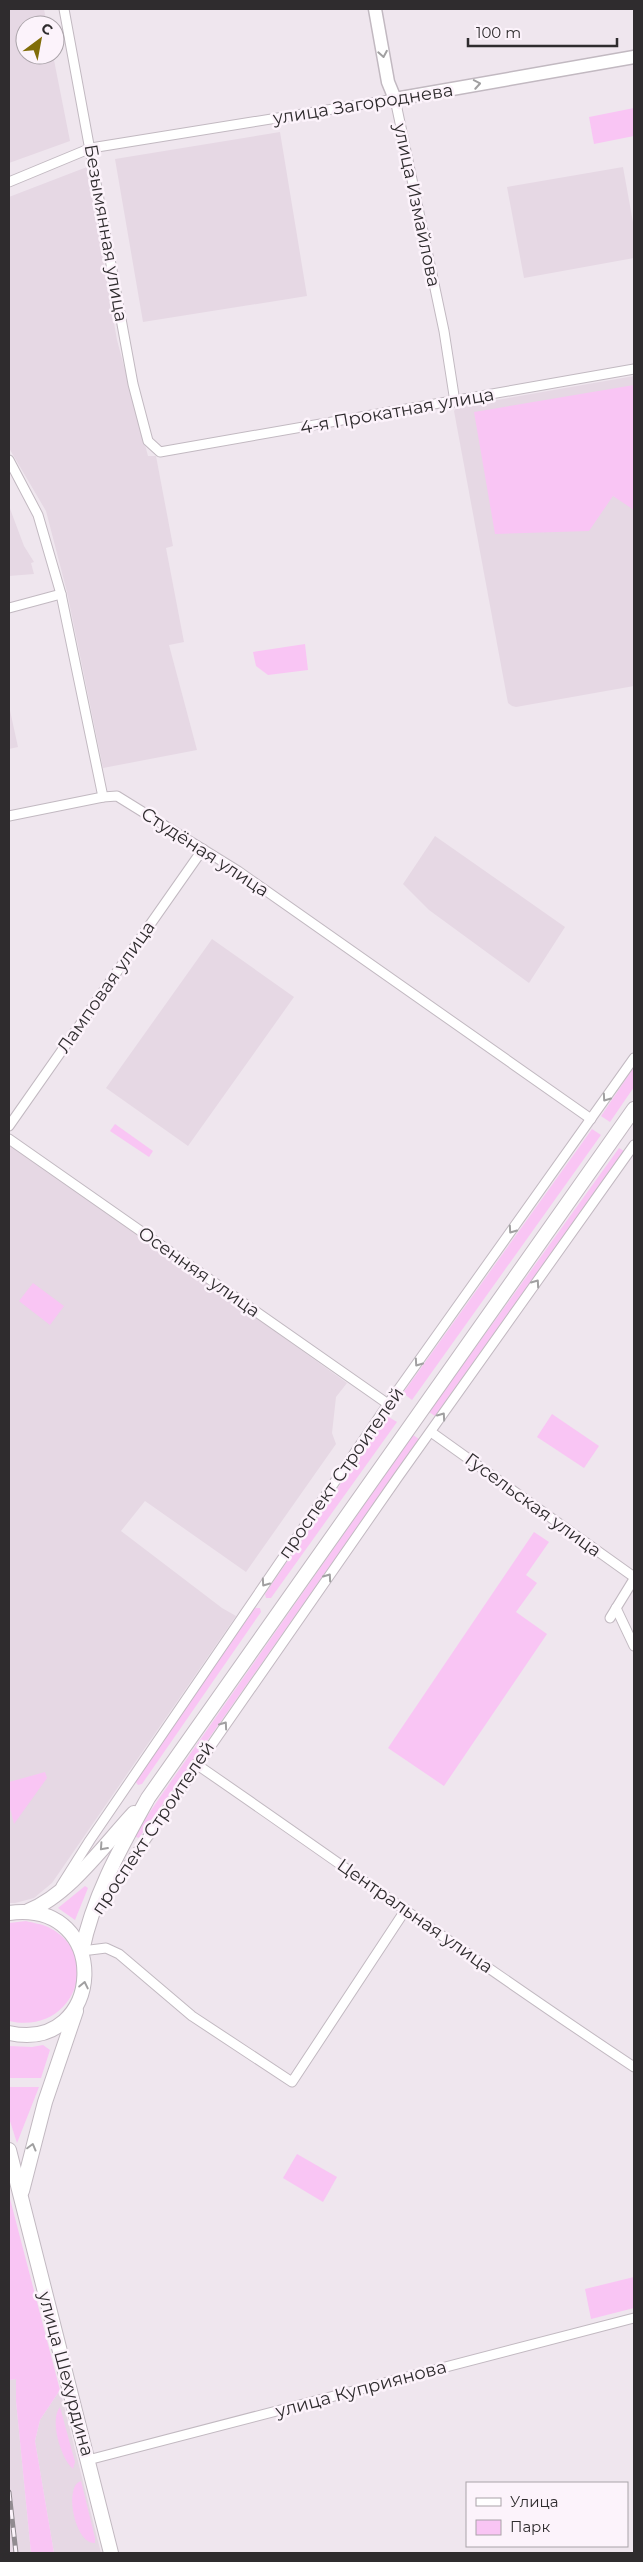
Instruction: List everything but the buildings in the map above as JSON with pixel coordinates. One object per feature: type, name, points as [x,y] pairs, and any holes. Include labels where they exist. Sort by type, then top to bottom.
[{"type":"main road","name":"проспект Строителей","points":[[82,1951],[88,1923],[107,1876],[148,1798],[634,1109]]},
{"type":"main road","name":"проспект Строителей","points":[[27,1912],[43,1905],[56,1894],[148,1798]]},
{"type":"main road","points":[[9,1913],[27,1912],[46,1916],[63,1926],[82,1951]]},
{"type":"main road","name":"улица Шехурдина","points":[[21,2194],[44,2102],[86,1978],[82,1951]]},
{"type":"main road","points":[[9,2033],[32,2035],[48,2031],[62,2023],[77,2007]]},
{"type":"main road","name":"улица Шехурдина","points":[[9,2150],[112,2553]]},
{"type":"street","name":"Безымянная улица","points":[[64,9],[133,384],[148,441],[160,452]]},
{"type":"street","name":"улица Измайлова","points":[[375,9],[388,82],[394,99],[444,331],[455,402]]},
{"type":"street","name":"улица Загороднева","points":[[9,182],[90,148],[394,99],[634,57]]},
{"type":"street","name":"4-я Прокатная улица","points":[[160,452],[455,402],[634,369]]},
{"type":"street","points":[[9,460],[38,515],[62,594],[103,797],[9,816]]},
{"type":"street","points":[[9,608],[62,594]]},
{"type":"street","name":"Студёная улица","points":[[103,797],[117,796],[203,849],[591,1119]]},
{"type":"street","name":"Ламповая улица","points":[[9,1126],[203,849]]},
{"type":"street","name":"проспект Строителей","points":[[56,1894],[95,1832],[388,1404],[634,1058]]},
{"type":"street","name":"Осенняя улица","points":[[9,1139],[388,1404]]},
{"type":"street","name":"проспект Строителей","points":[[88,1923],[196,1764],[633,1148]]},
{"type":"street","name":"Гусельская улица","points":[[431,1432],[634,1578]]},
{"type":"street","points":[[610,1618],[634,1578]]},
{"type":"street","points":[[616,1608],[634,1646]]},
{"type":"street","name":"Центральная улица","points":[[196,1764],[543,2006],[634,2067]]},
{"type":"street","points":[[82,1951],[106,1948],[119,1954],[192,2016],[292,2082],[406,1909]]},
{"type":"street","name":"улица Куприянова","points":[[88,2460],[634,2318]]},
{"type":"shaded area","points":[[9,9],[44,9],[45,15],[15,15],[15,65],[55,65],[70,141],[9,163]]},
{"type":"shaded area","points":[[280,132],[307,296],[143,322],[115,159]]},
{"type":"shaded area","points":[[87,167],[117,340],[148,456],[156,456],[173,546],[166,548],[184,642],[169,645],[197,750],[103,768],[67,592],[46,511],[9,448],[9,197]]},
{"type":"shaded area","points":[[623,167],[634,228],[634,258],[524,278],[507,187]]},
{"type":"shaded area","points":[[634,376],[634,686],[516,707],[512,706],[508,703],[454,411],[457,407]]},
{"type":"shaded area","points":[[9,506],[24,546],[34,562],[31,563],[34,574],[9,576]]},
{"type":"shaded area","points":[[9,706],[18,747],[9,749]]},
{"type":"shaded area","points":[[435,836],[565,927],[529,983],[429,910],[403,884]]},
{"type":"shaded area","points":[[212,939],[294,997],[188,1146],[106,1088]]},
{"type":"shaded area","points":[[9,1144],[146,1239],[347,1383],[336,1397],[332,1433],[336,1444],[246,1572],[145,1501],[121,1531],[222,1608],[236,1616],[52,1883],[34,1898],[15,1903],[9,1903]]},
{"type":"shaded area","points":[[16,2379],[16,2401],[31,2553],[9,2553],[9,2380]]},
{"type":"shaded area","points":[[60,2390],[101,2553],[54,2553],[35,2441],[40,2420]]},
{"type":"green space","points":[[634,108],[634,136],[594,144],[589,117]]},
{"type":"green space","points":[[634,385],[634,510],[613,496],[589,531],[495,534],[474,412]]},
{"type":"green space","points":[[305,644],[308,670],[268,675],[256,666],[253,652]]},
{"type":"green space","points":[[634,1067],[634,1087],[610,1122],[601,1116]]},
{"type":"green space","points":[[115,1124],[153,1151],[149,1157],[110,1131]]},
{"type":"green space","points":[[592,1129],[601,1135],[412,1400],[403,1393]]},
{"type":"green space","points":[[619,1148],[624,1151],[435,1416],[429,1412]]},
{"type":"green space","points":[[33,1283],[64,1306],[50,1325],[19,1301]]},
{"type":"green space","points":[[552,1414],[599,1446],[584,1468],[537,1437]]},
{"type":"green space","points":[[387,1416],[397,1422],[271,1598],[266,1598],[265,1594]]},
{"type":"green space","points":[[413,1435],[419,1439],[139,1838],[136,1837],[135,1834],[160,1797]]},
{"type":"green space","points":[[534,1532],[549,1542],[526,1575],[537,1583],[516,1612],[547,1634],[444,1786],[388,1748]]},
{"type":"green space","points":[[255,1608],[260,1608],[261,1612],[142,1784],[138,1785],[135,1781]]},
{"type":"green space","points":[[45,1772],[47,1778],[14,1824],[9,1804],[9,1782]]},
{"type":"green space","points":[[85,1886],[88,1888],[75,1920],[58,1908]]},
{"type":"green space","points":[[26,1921],[48,1927],[65,1940],[75,1956],[78,1973],[74,1990],[64,2005],[50,2017],[31,2022],[9,2021],[9,1923]]},
{"type":"green space","points":[[43,2045],[50,2050],[41,2078],[9,2078],[9,2046],[32,2047]]},
{"type":"green space","points":[[9,2087],[39,2087],[17,2143],[9,2118]]},
{"type":"green space","points":[[297,2154],[337,2177],[323,2202],[283,2178]]},
{"type":"green space","points":[[9,2195],[60,2390],[40,2420],[35,2441],[54,2553],[31,2553],[16,2401],[16,2379],[9,2380]]},
{"type":"green space","points":[[634,2277],[634,2308],[591,2319],[585,2289]]},
{"type":"green space","points":[[60,2407],[75,2462],[73,2469],[64,2457],[56,2430],[57,2413]]},
{"type":"green space","points":[[81,2481],[95,2543],[88,2541],[82,2535],[74,2515],[73,2493],[76,2485]]},
{"type":"railway","points":[[9,2492],[16,2553]]}]
